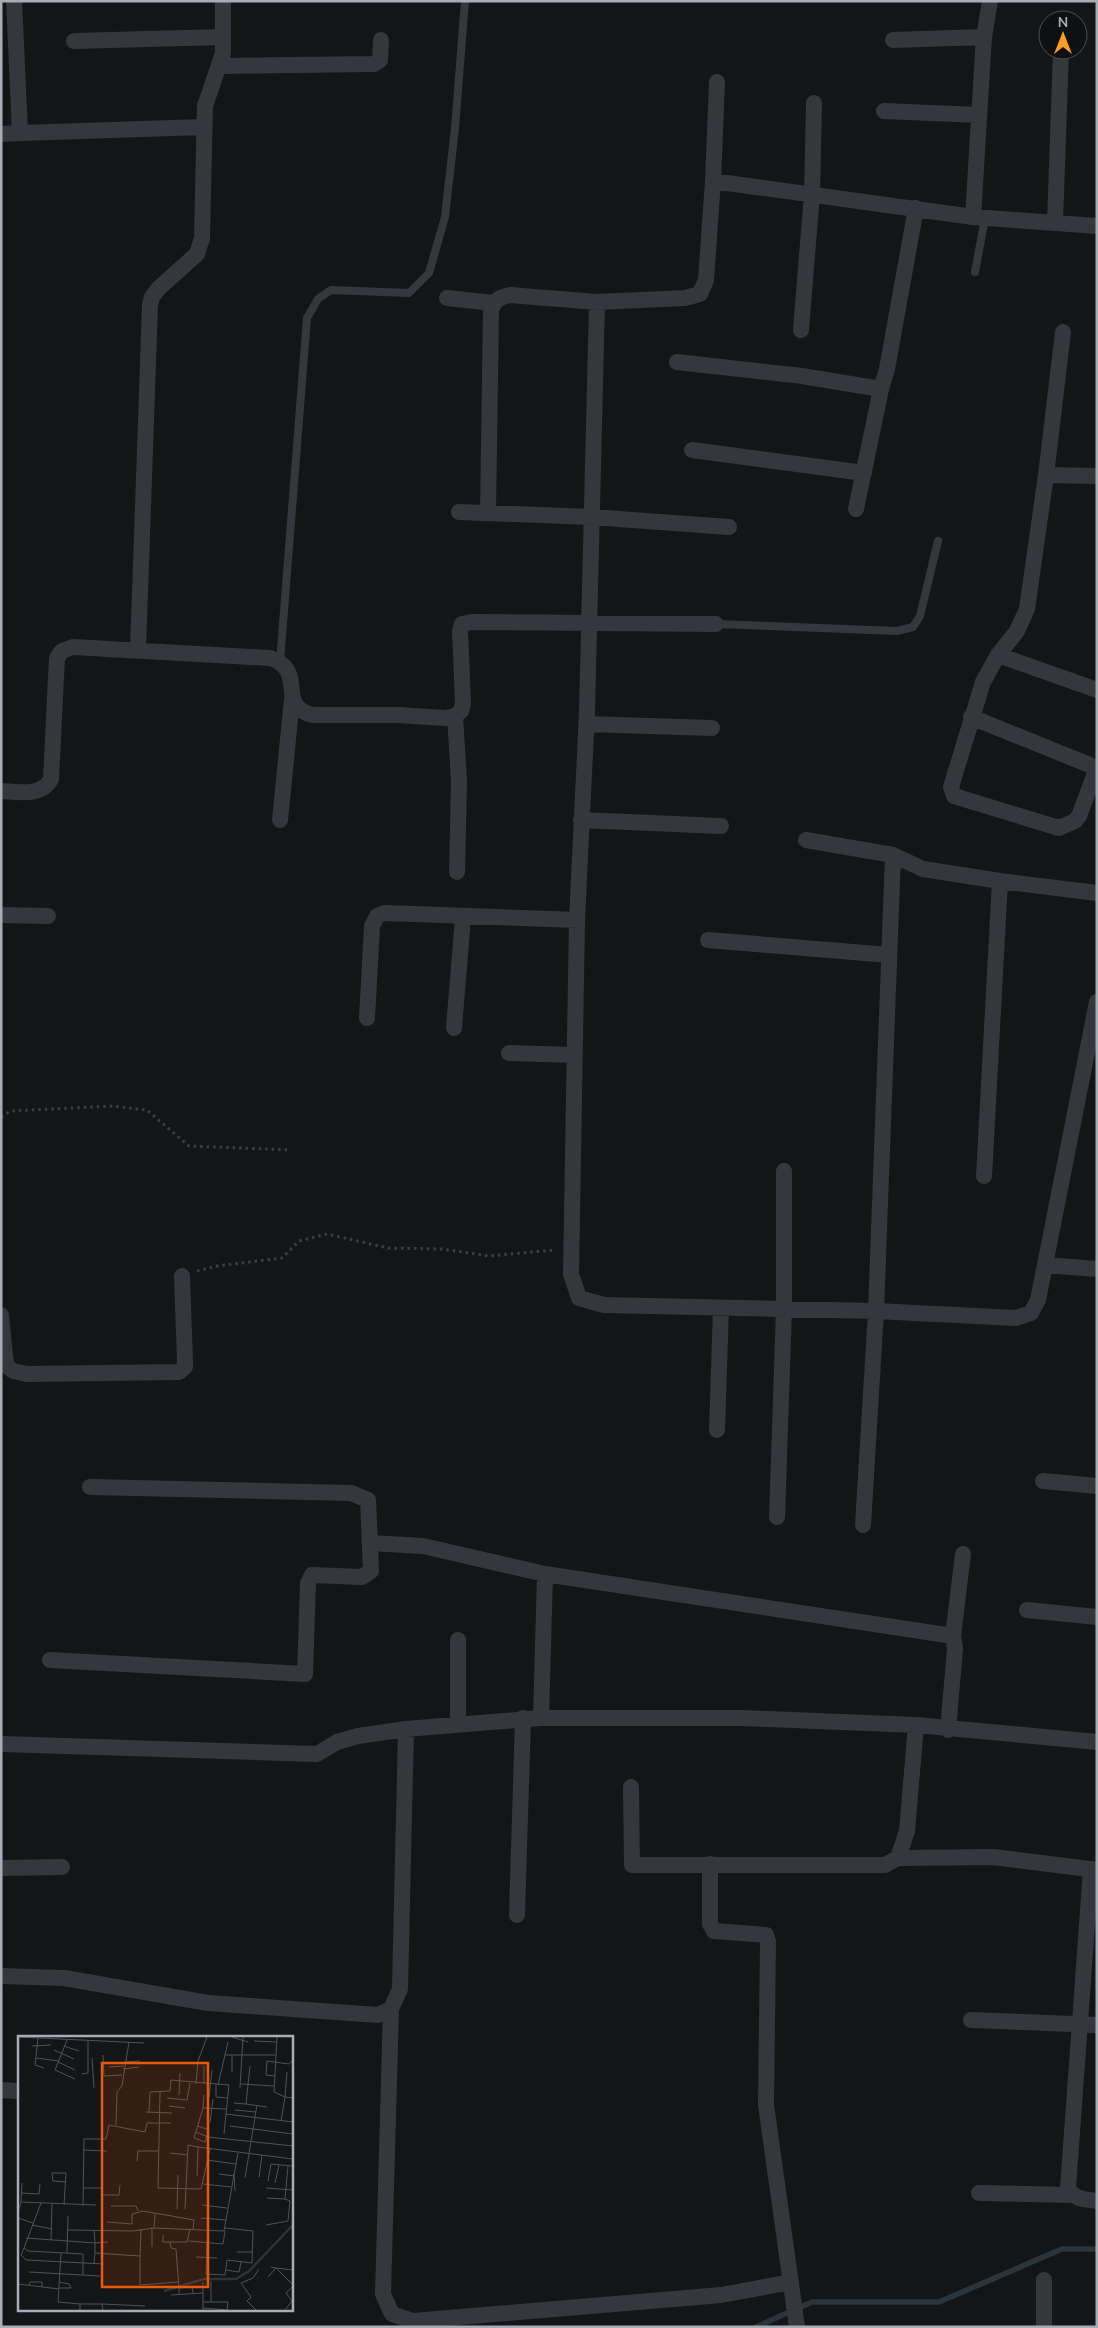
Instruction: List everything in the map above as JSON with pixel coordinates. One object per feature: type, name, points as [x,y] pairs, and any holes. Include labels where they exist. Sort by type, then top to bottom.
[{"type":"street","points":[[14,1],[20,133]]},
{"type":"street","points":[[138,650],[150,305],[152,297],[159,288],[197,254],[202,238],[205,106],[220,66],[223,37],[223,1]]},
{"type":"street","points":[[979,218],[979,115],[984,37],[990,1]]},
{"type":"street","points":[[74,41],[223,37]]},
{"type":"street","points":[[893,40],[984,37]]},
{"type":"street","points":[[220,66],[374,64],[380,60],[381,40]]},
{"type":"street","points":[[1055,223],[1061,60]]},
{"type":"street","points":[[488,512],[491,310],[493,303],[501,297],[510,295],[597,302],[686,298],[700,294],[706,280],[717,82]]},
{"type":"street","points":[[801,330],[812,194],[814,103]]},
{"type":"street","points":[[884,111],[979,115]]},
{"type":"street","points":[[1,134],[204,127]]},
{"type":"street","points":[[713,181],[979,218],[1097,226]]},
{"type":"street","points":[[856,509],[881,389],[887,369],[916,208]]},
{"type":"street","points":[[448,298],[493,303]]},
{"type":"street","points":[[597,302],[586,724],[577,920],[574,1055],[571,1274],[579,1298],[604,1304],[876,1311],[1016,1318],[1031,1313],[1038,1300],[1096,1011]]},
{"type":"street","points":[[971,717],[1097,768],[1079,816],[1075,821],[1059,828],[954,796],[951,788],[971,717],[983,682],[998,654],[1017,631],[1027,609],[1046,475],[1063,332]]},
{"type":"street","points":[[677,362],[802,376],[881,389]]},
{"type":"street","points":[[692,450],[864,473]]},
{"type":"street","points":[[1046,475],[1097,476]]},
{"type":"street","points":[[459,512],[592,517],[729,527]]},
{"type":"street","points":[[292,698],[296,707],[304,713],[312,715],[455,716],[460,711],[463,703],[460,631],[462,624],[472,622],[716,624]]},
{"type":"street","points":[[1,792],[40,791],[48,785],[51,779],[57,658],[62,651],[73,647],[270,658],[280,662],[289,671],[292,698],[280,820]]},
{"type":"street","points":[[998,654],[1097,690]]},
{"type":"street","points":[[455,716],[459,781],[457,872]]},
{"type":"street","points":[[586,724],[712,728]]},
{"type":"street","points":[[581,820],[720,826]]},
{"type":"street","points":[[806,840],[893,854],[924,869],[1097,893]]},
{"type":"street","points":[[863,1525],[876,1311],[893,854]]},
{"type":"street","points":[[984,1176],[1000,881]]},
{"type":"street","points":[[366,1018],[373,919],[384,913],[577,920]]},
{"type":"street","points":[[1,915],[48,916]]},
{"type":"street","points":[[454,1028],[463,917]]},
{"type":"street","points":[[708,940],[889,956]]},
{"type":"street","points":[[509,1053],[574,1055]]},
{"type":"street","points":[[777,1516],[784,1309],[784,1171]]},
{"type":"street","points":[[1045,1265],[1097,1269]]},
{"type":"street","points":[[1,1315],[6,1365],[13,1371],[27,1374],[179,1372],[185,1367],[182,1276]]},
{"type":"street","points":[[717,1430],[721,1308]]},
{"type":"street","points":[[1043,1481],[1097,1486]]},
{"type":"street","points":[[50,1660],[305,1674],[308,1583],[312,1575],[362,1577],[371,1571],[368,1500],[351,1493],[90,1487]]},
{"type":"street","points":[[371,1544],[423,1546],[545,1574],[953,1636]]},
{"type":"street","points":[[948,1730],[955,1648],[953,1636],[963,1554]]},
{"type":"street","points":[[541,1718],[545,1574]]},
{"type":"street","points":[[1027,1610],[1097,1617]]},
{"type":"street","points":[[458,1640],[458,1724]]},
{"type":"street","points":[[517,1915],[523,1718]]},
{"type":"street","points":[[1,1744],[317,1754],[337,1742],[358,1736],[406,1729],[523,1718],[742,1718],[916,1725],[948,1730],[1097,1742]]},
{"type":"street","points":[[898,1858],[907,1831],[916,1725]]},
{"type":"street","points":[[406,1729],[400,1989],[391,2009],[383,2294],[392,2314],[413,2324],[515,2319],[721,2295],[791,2282]]},
{"type":"street","points":[[631,1787],[632,1865],[885,1865],[898,1858],[993,1857],[1094,1869],[1068,2188],[1072,2195]]},
{"type":"street","points":[[710,1864],[710,1924],[714,1931],[766,1935],[768,1941],[766,2104],[797,2327]]},
{"type":"street","points":[[1,1868],[62,1866]]},
{"type":"street","points":[[1,1976],[64,1978],[208,2003],[378,2015],[391,2009]]},
{"type":"street","points":[[971,2020],[1097,2025]]},
{"type":"street","points":[[979,2193],[1072,2195],[1078,2198],[1097,2201]]},
{"type":"street","points":[[1044,2280],[1044,2327]]},
{"type":"lane","points":[[280,662],[307,318],[318,298],[330,290],[409,293],[429,273],[445,217],[455,128],[465,1]]},
{"type":"lane","points":[[975,272],[979,218]]},
{"type":"lane","points":[[716,624],[897,631],[913,627],[920,616],[925,602],[938,541]]},
{"type":"path","points":[[1,1117],[11,1112],[20,1111],[113,1106],[147,1110],[189,1146],[290,1150]]},
{"type":"path","points":[[182,1276],[217,1266],[282,1258],[299,1241],[327,1234],[388,1248],[442,1249],[489,1256],[572,1248]]},
{"type":"waterway","points":[[756,2327],[812,2302],[939,2302],[1062,2249],[1097,2249]]}]
